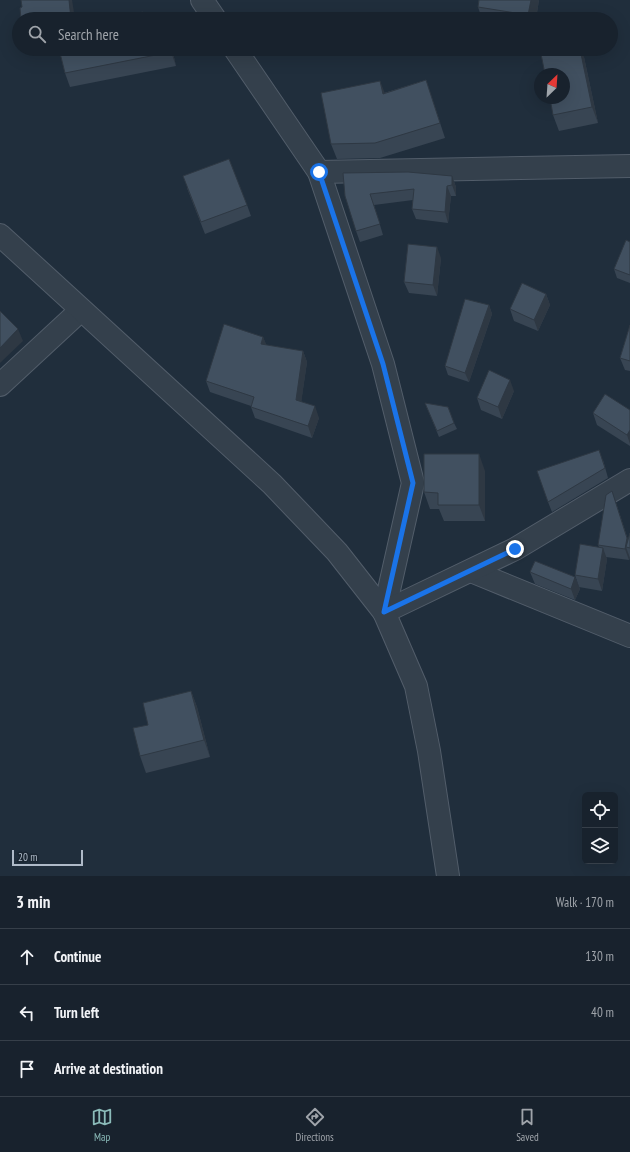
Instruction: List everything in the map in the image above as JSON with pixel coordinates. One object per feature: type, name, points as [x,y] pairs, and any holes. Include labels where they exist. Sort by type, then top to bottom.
[{"type":"street","points":[[202,0],[210,12]]},
{"type":"street","points":[[240,56],[319,172],[383,364],[413,483],[384,612]]},
{"type":"street","points":[[319,172],[630,166]]},
{"type":"street","points":[[0,235],[272,484],[337,552],[384,612],[416,686],[429,751],[448,876]]},
{"type":"street","points":[[0,385],[81,310]]},
{"type":"street","points":[[384,612],[515,549],[630,480]]},
{"type":"street","points":[[471,571],[630,636]]},
{"type":"building","points":[[21,0],[69,0],[70,12],[20,12],[20,8],[22,7]]},
{"type":"building","points":[[479,0],[531,0],[529,12],[509,12],[478,7]]},
{"type":"building","points":[[61,56],[151,56],[65,73]]},
{"type":"building","points":[[541,56],[581,56],[592,107],[553,115],[551,104],[570,104],[570,68],[544,68]]},
{"type":"building","points":[[426,80],[440,123],[375,143],[331,144],[321,93],[380,81],[383,94]]},
{"type":"building","points":[[229,159],[247,205],[201,222],[183,176]]},
{"type":"building","points":[[408,172],[452,176],[452,185],[447,186],[445,212],[412,209],[414,189],[370,194],[380,224],[356,231],[345,196],[343,173]]},
{"type":"building","points":[[626,240],[630,242],[630,275],[614,269]]},
{"type":"building","points":[[408,244],[437,247],[433,285],[404,282]]},
{"type":"building","points":[[522,283],[546,294],[534,320],[510,309]]},
{"type":"building","points":[[465,299],[489,305],[465,373],[445,366]]},
{"type":"building","points":[[0,311],[18,329],[0,348]]},
{"type":"building","points":[[224,324],[263,337],[261,344],[303,351],[296,400],[315,406],[308,426],[251,407],[254,397],[206,381]]},
{"type":"building","points":[[630,325],[630,361],[620,358]]},
{"type":"building","points":[[489,370],[510,380],[498,407],[477,398]]},
{"type":"building","points":[[605,394],[630,410],[630,430],[627,435],[593,413]]},
{"type":"building","points":[[425,403],[448,407],[454,423],[437,431]]},
{"type":"building","points":[[599,450],[605,468],[548,502],[537,471]]},
{"type":"building","points":[[424,454],[479,454],[479,505],[438,505],[438,493],[424,492]]},
{"type":"building","points":[[612,491],[627,538],[625,549],[598,545],[606,495]]},
{"type":"building","points":[[630,533],[630,548],[626,547]]},
{"type":"building","points":[[580,544],[603,548],[598,579],[575,575]]},
{"type":"building","points":[[535,561],[575,577],[571,589],[530,572]]},
{"type":"building","points":[[191,691],[204,740],[140,756],[133,728],[148,725],[143,703]]},
{"type":"route","points":[[319,172],[383,364],[413,483],[384,612],[515,549]]}]
